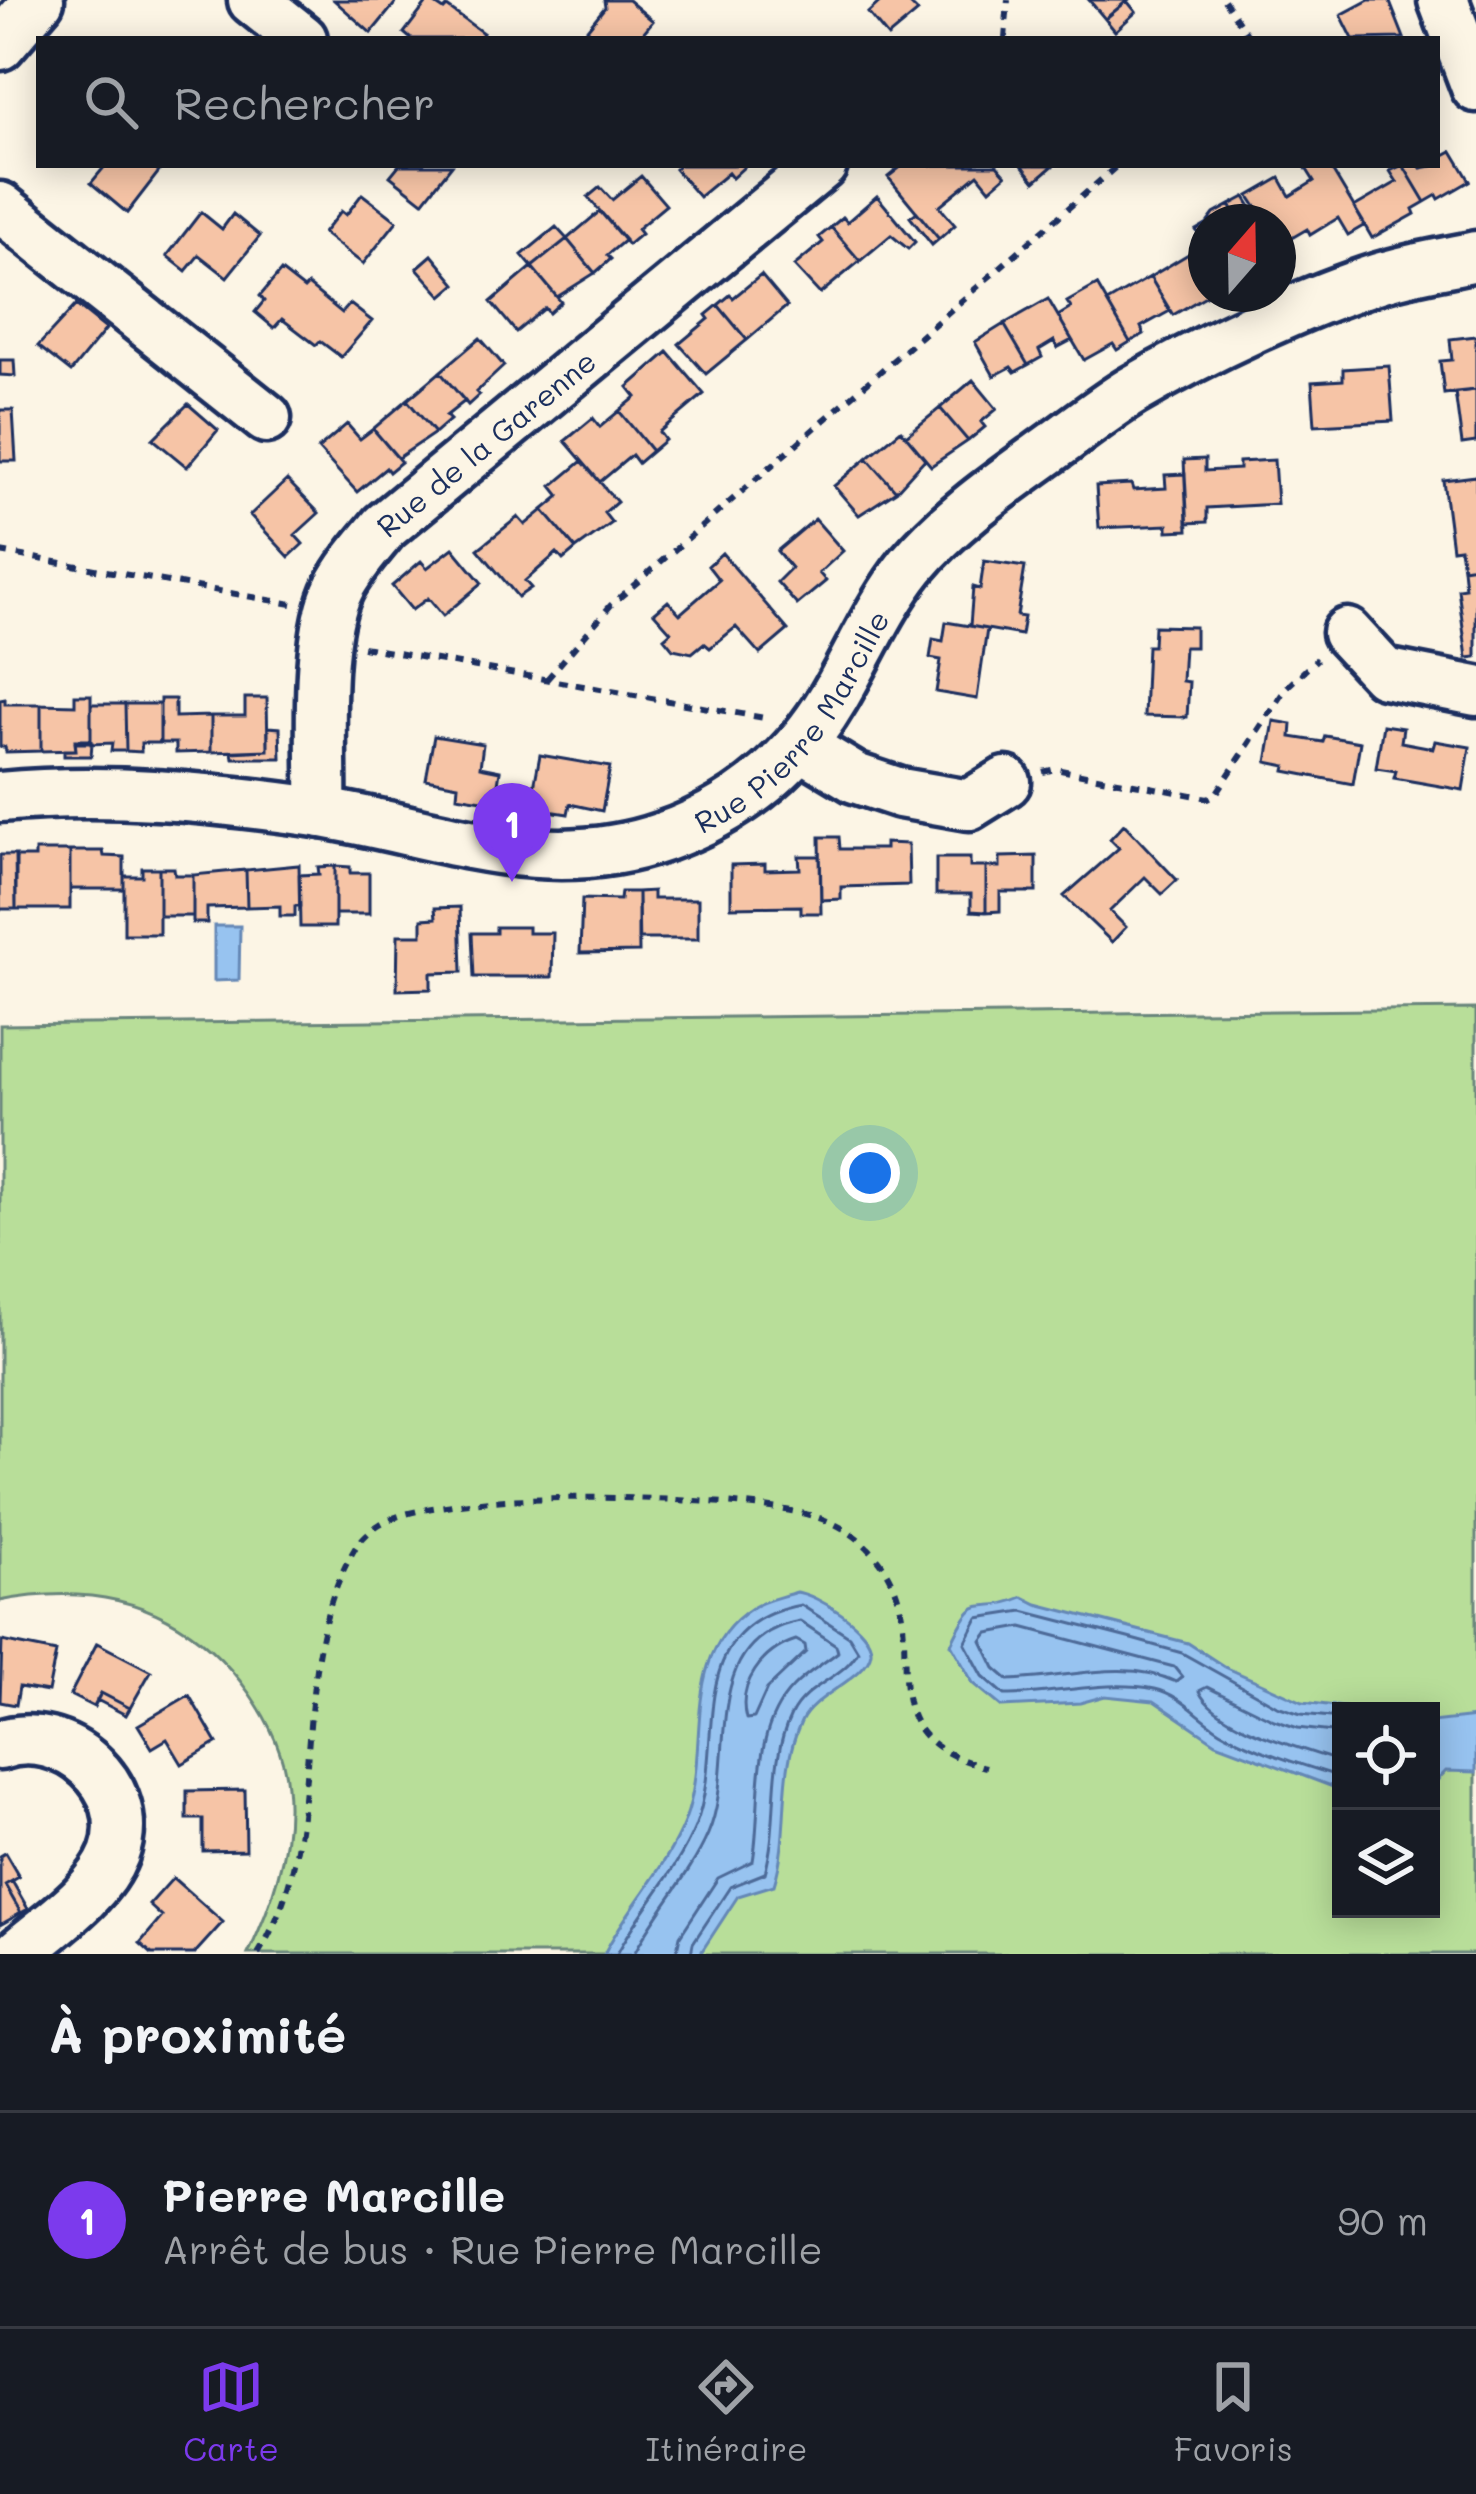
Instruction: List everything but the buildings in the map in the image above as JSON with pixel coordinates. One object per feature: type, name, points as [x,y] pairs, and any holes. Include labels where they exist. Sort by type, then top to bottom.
[{"type":"street","points":[[0,45],[39,0]]},
{"type":"street","points":[[253,0],[298,36]]},
{"type":"street","points":[[1443,0],[1476,87]]},
{"type":"street","name":"Rue de la Garenne","points":[[321,813],[329,626],[337,591],[356,561],[384,527],[818,168]]},
{"type":"street","points":[[0,207],[266,418]]},
{"type":"street","name":"Rue Pierre Marcille","points":[[0,797],[118,791],[321,813],[485,850],[543,855],[604,852],[663,837],[731,806],[773,775],[809,736],[910,567],[953,520],[1056,445],[1131,392],[1330,296],[1382,277],[1476,256]]},
{"type":"street","points":[[1347,633],[1384,674],[1476,691]]},
{"type":"street","points":[[809,736],[855,778],[900,793],[969,805],[1006,782]]},
{"type":"street","points":[[0,1745],[35,1739],[84,1760],[103,1777],[119,1825],[114,1853],[102,1876],[17,1954]]},
{"type":"path","points":[[1005,36],[1007,0]]},
{"type":"path","points":[[1224,0],[1248,36]]},
{"type":"path","points":[[547,679],[611,605],[1115,168]]},
{"type":"path","points":[[0,552],[809,736]]},
{"type":"path","points":[[1006,782],[1055,769],[1208,798],[1216,794],[1286,688],[1347,633]]},
{"type":"path","points":[[259,1954],[282,1910],[294,1872],[329,1609],[354,1549],[380,1524],[400,1517],[499,1501],[568,1498],[771,1508],[823,1519],[868,1547],[895,1586],[904,1625],[906,1693],[918,1729],[934,1747],[953,1758],[986,1766]]},
{"type":"green space","points":[[1476,1009],[1476,1954],[248,1954],[279,1872],[288,1807],[279,1749],[249,1693],[199,1640],[140,1607],[73,1595],[0,1601],[0,1025]]},
{"type":"water","points":[[214,926],[240,926],[239,980],[214,981]]},
{"type":"water","points":[[796,1592],[853,1623],[871,1652],[861,1670],[817,1703],[801,1722],[789,1762],[774,1885],[738,1896],[700,1954],[604,1954],[685,1820],[693,1792],[705,1678],[714,1652],[729,1628],[752,1608]]},
{"type":"water","points":[[1023,1597],[1188,1643],[1225,1667],[1303,1702],[1332,1706],[1332,1787],[1216,1743],[1154,1701],[1105,1696],[1080,1703],[1002,1707],[973,1683],[951,1644],[973,1609]]},
{"type":"water","points":[[1476,1717],[1476,1772],[1446,1771],[1440,1777],[1440,1721]]},
{"type":"place","name":"Pierre Marcille","points":[[512,882]]}]
